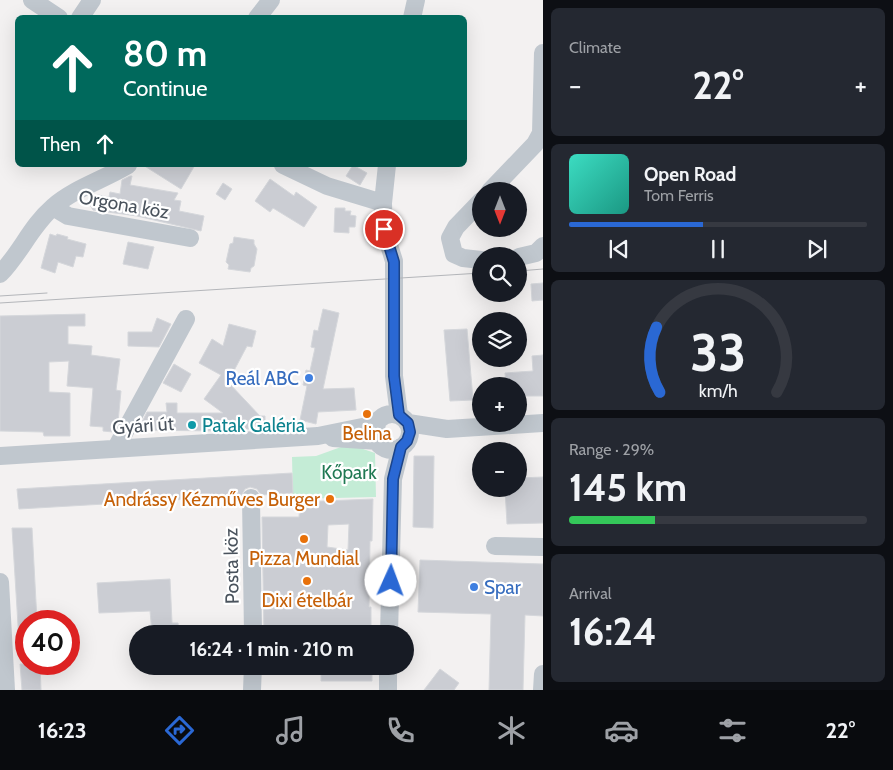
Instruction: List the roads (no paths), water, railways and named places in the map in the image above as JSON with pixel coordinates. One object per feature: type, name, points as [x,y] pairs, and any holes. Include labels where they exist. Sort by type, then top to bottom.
[{"type":"street","points":[[32,0],[54,15]]},
{"type":"street","points":[[82,15],[92,0]]},
{"type":"street","points":[[259,15],[271,0]]},
{"type":"street","points":[[413,15],[416,0]]},
{"type":"street","points":[[499,182],[535,144],[541,133],[543,53]]},
{"type":"street","points":[[0,274],[6,269],[39,222],[53,207],[75,191],[125,167]]},
{"type":"street","points":[[287,167],[327,186],[383,203]]},
{"type":"street","points":[[387,167],[383,203],[384,229],[394,262],[394,376],[392,419],[375,433],[392,444]]},
{"type":"street","name":"Orgona köz","points":[[53,207],[68,216],[190,238]]},
{"type":"street","points":[[472,210],[456,227],[450,238],[454,254],[472,259]]},
{"type":"street","points":[[527,255],[536,253],[543,246]]},
{"type":"street","points":[[116,448],[186,319]]},
{"type":"street","points":[[392,419],[410,432],[392,444]]},
{"type":"street","name":"Gyári út","points":[[0,456],[318,436],[392,419],[447,429]]},
{"type":"street","name":"Gyári út","points":[[318,436],[392,444],[447,429],[543,424]]},
{"type":"street","points":[[389,625],[393,479],[392,444]]},
{"type":"street","name":"Posta köz","points":[[251,498],[252,625]]},
{"type":"street","points":[[495,546],[543,547]]},
{"type":"street","points":[[0,582],[6,690]]},
{"type":"street","points":[[542,690],[543,674]]},
{"type":"street","points":[[252,675],[252,690]]},
{"type":"street","points":[[388,675],[388,690]]},
{"type":"tram line","points":[[527,270],[543,269]]},
{"type":"tram line","points":[[0,303],[472,274]]},
{"type":"tram line","points":[[0,296],[47,293]]},
{"type":"place","name":"Reál ABC","points":[[309,378]]},
{"type":"place","name":"Belina","points":[[367,414]]},
{"type":"place","name":"Patak Galéria","points":[[192,425]]},
{"type":"place","name":"Andrássy Kézműves Burger","points":[[330,499]]},
{"type":"place","name":"Pizza Mundial","points":[[304,539]]},
{"type":"place","name":"Dixi ételbár","points":[[307,581]]},
{"type":"place","name":"Spar","points":[[474,587]]},
{"type":"park label","name":"Kőpark","points":[[349,472]]}]
